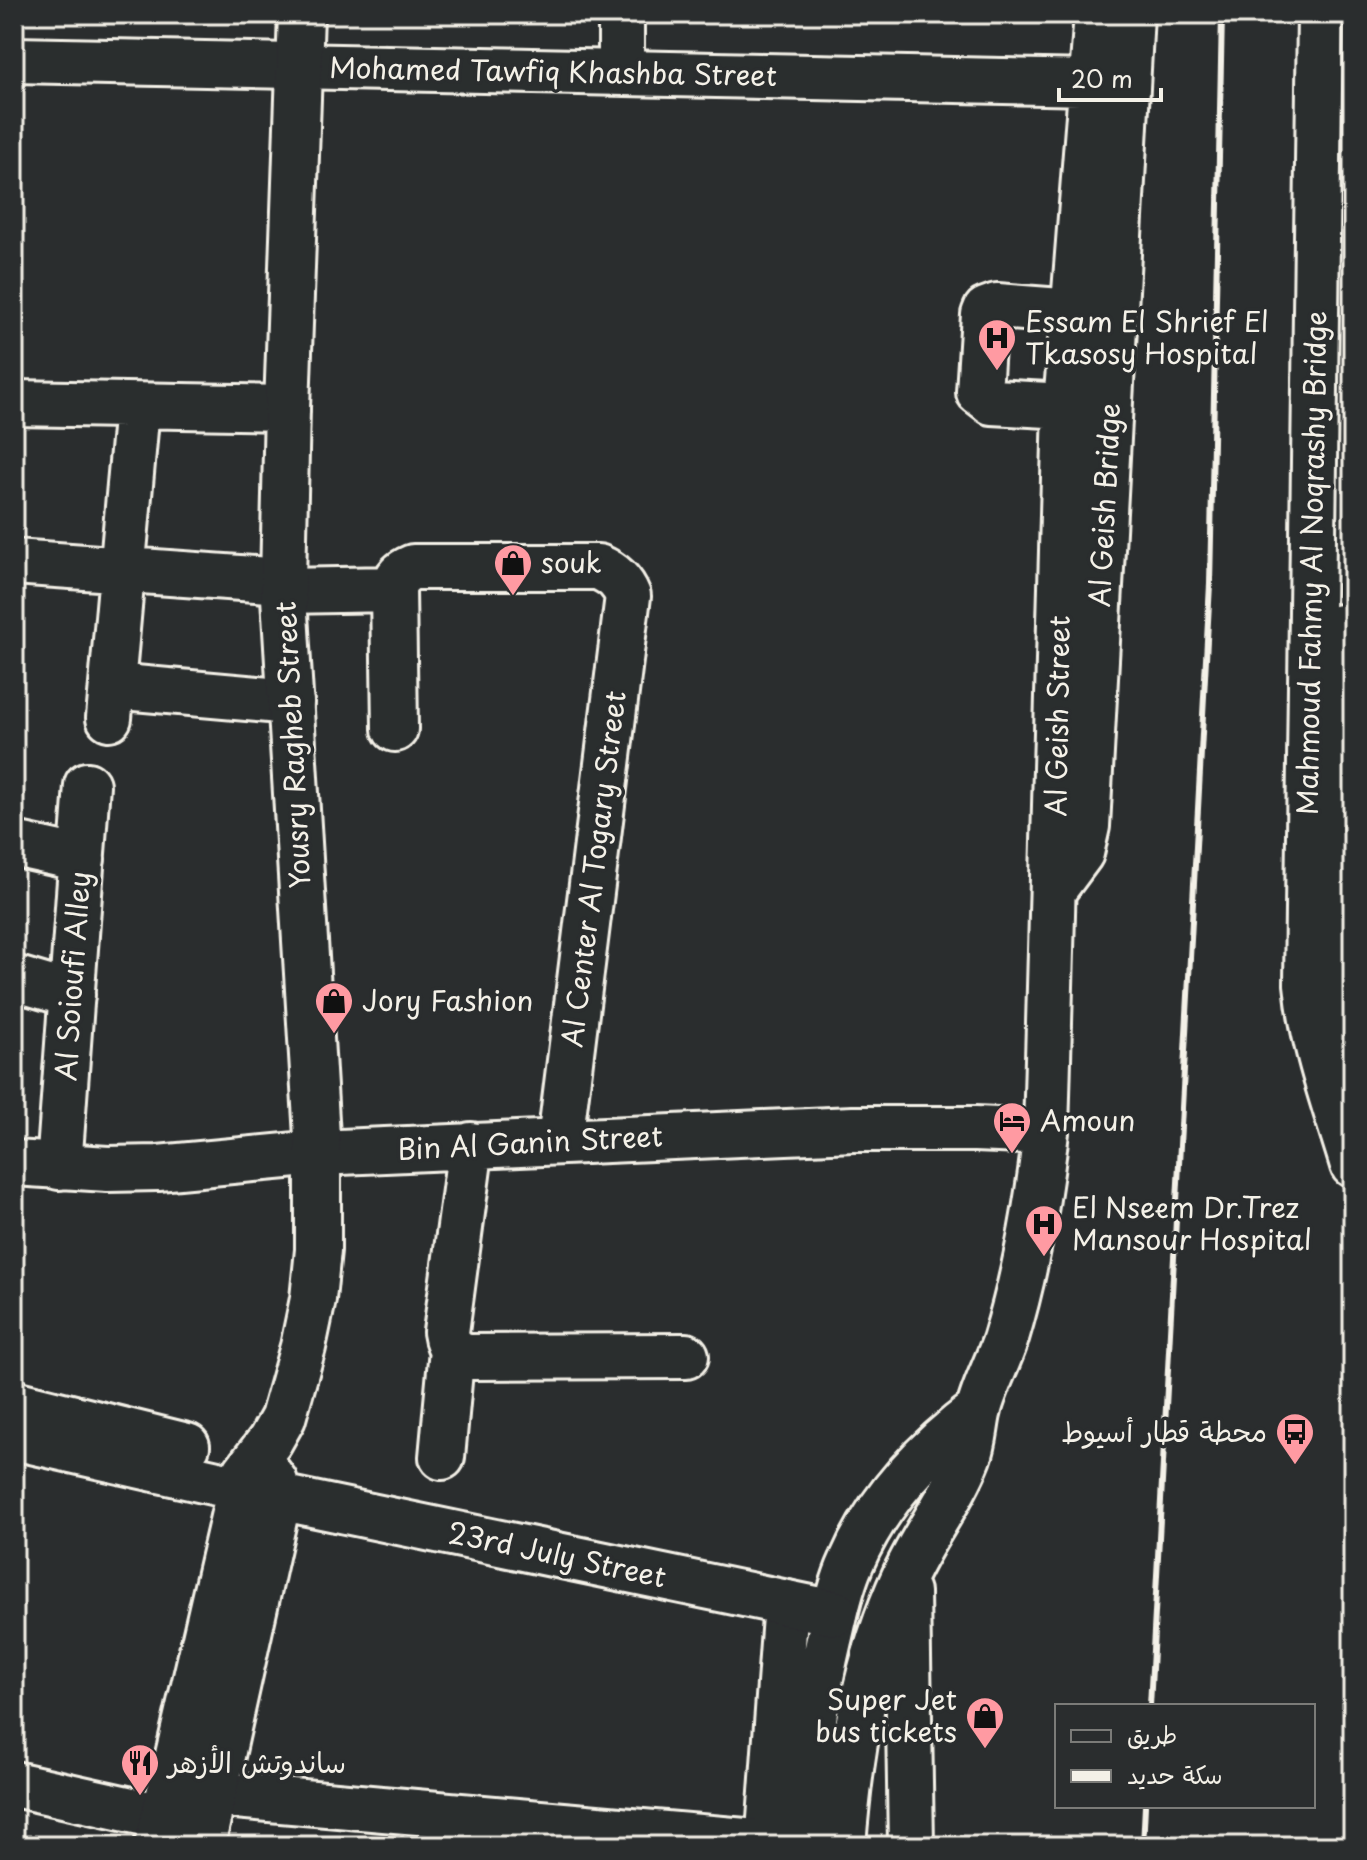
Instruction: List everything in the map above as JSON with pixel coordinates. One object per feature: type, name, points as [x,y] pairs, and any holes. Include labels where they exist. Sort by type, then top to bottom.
[{"type":"street","name":"Yousry Ragheb Street","points":[[160,1831],[257,1483],[270,1441],[283,1418],[303,1347],[318,1250],[318,1153],[284,586],[301,14]]},
{"type":"street","points":[[621,14],[621,73]]},
{"type":"street","name":"Al Geish Street","points":[[844,1825],[861,1701],[873,1657],[906,1573],[963,1472],[971,1452],[979,1410],[1004,1342],[1024,1273],[1038,1203],[1046,1132],[1066,406],[1097,14]]},
{"type":"street","name":"Al Geish Bridge","points":[[1054,890],[1081,853],[1087,826],[1131,14]]},
{"type":"street","name":"Mahmoud Fahmy Al Noqrashy Bridge","points":[[1320,14],[1306,948],[1310,1018],[1353,1165]]},
{"type":"street","points":[[1349,14],[1347,737],[1337,924],[1339,976],[1353,1043]]},
{"type":"street","name":"Mohamed Tawfiq Khashba Street","points":[[14,60],[1092,83]]},
{"type":"street","points":[[1066,406],[992,402],[982,397],[979,392],[984,315],[986,310],[997,306],[1074,312]]},
{"type":"street","points":[[14,403],[287,408]]},
{"type":"street","points":[[137,407],[111,702],[291,702]]},
{"type":"street","points":[[14,562],[284,586],[393,589],[395,729]]},
{"type":"street","name":"Al Center Al Togary Street","points":[[393,589],[399,575],[413,567],[598,567],[617,578],[628,596],[560,1141]]},
{"type":"street","name":"Al Soioufi Alley","points":[[59,1167],[87,785]]},
{"type":"street","points":[[14,844],[82,859]]},
{"type":"street","points":[[14,978],[72,995]]},
{"type":"street","name":"Bin Al Ganin Street","points":[[14,1163],[59,1167],[158,1168],[318,1153],[560,1141],[906,1128],[1046,1132]]},
{"type":"street","points":[[442,1457],[452,1349],[446,1332],[471,1145]]},
{"type":"street","points":[[452,1349],[469,1357],[686,1356]]},
{"type":"street","name":"23rd July Street","points":[[14,1403],[257,1483],[785,1622],[831,1631]]},
{"type":"street","points":[[785,1836],[816,1694],[849,1565],[883,1506],[927,1454],[979,1410]]},
{"type":"street","name":"23rd July Street","points":[[14,1437],[257,1483]]},
{"type":"street","name":"Yousry Ragheb Street","points":[[202,1846],[213,1794],[257,1483]]},
{"type":"street","points":[[906,1573],[911,1846]]},
{"type":"street","points":[[785,1622],[785,1836]]},
{"type":"street","points":[[14,1784],[160,1831]]},
{"type":"street","points":[[213,1794],[491,1833],[785,1836]]},
{"type":"railway","points":[[1150,1704],[1210,584],[1222,14]]},
{"type":"railway","points":[[1143,1846],[1145,1808]]},
{"type":"place","name":"Essam El Shrief El Tkasosy Hospital","points":[[997,372]]},
{"type":"place","name":"souk","points":[[513,597]]},
{"type":"place","name":"Jory Fashion","points":[[334,1035]]},
{"type":"place","name":"Amoun","points":[[1012,1155]]},
{"type":"place","name":"El Nseem Dr.Trez Mansour Hospital","points":[[1044,1258]]},
{"type":"place","name":"محطة قطار أسيوط","points":[[1295,1466]]},
{"type":"place","name":"Super Jet bus tickets","points":[[985,1750]]},
{"type":"place","name":"ساندوتش الأزهر","points":[[140,1797]]}]
